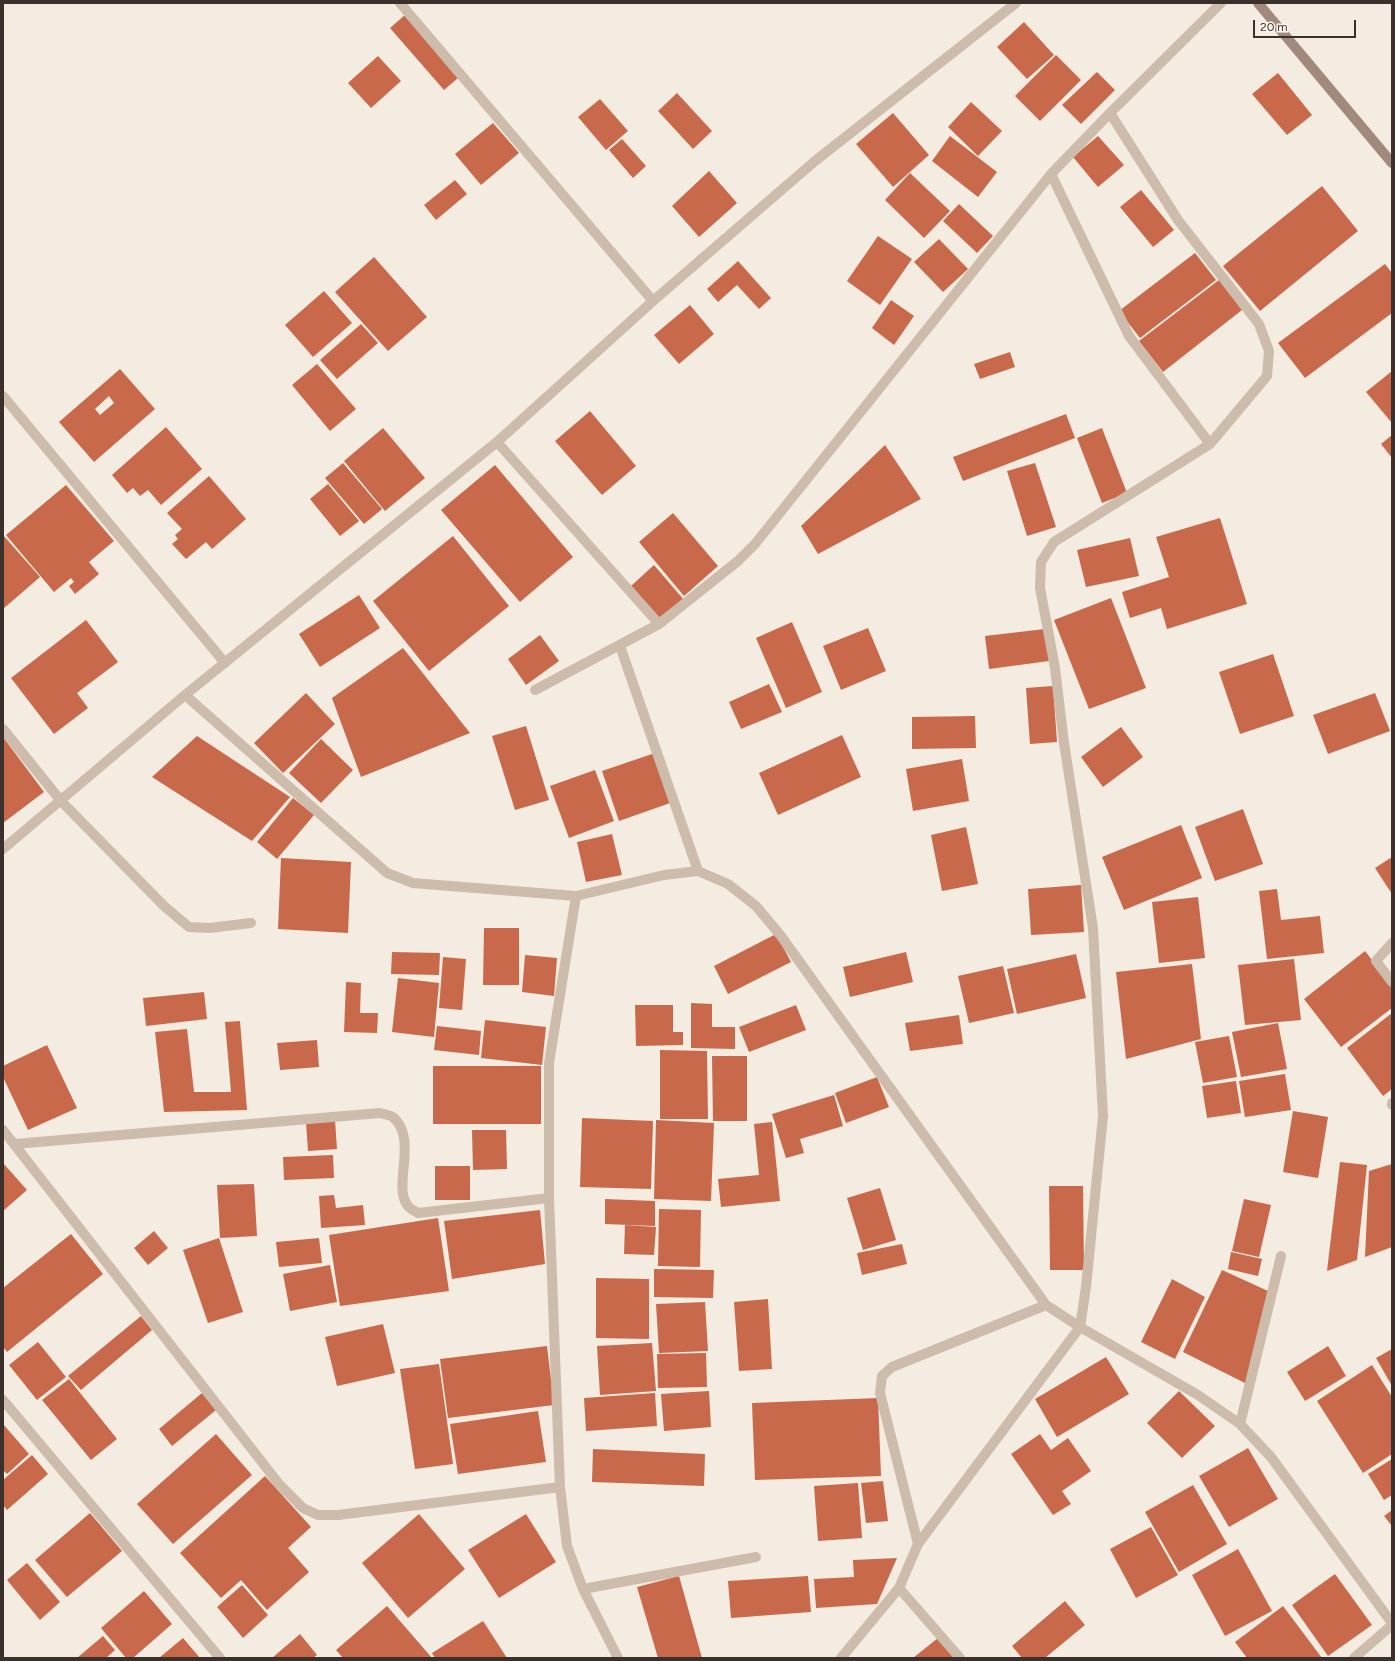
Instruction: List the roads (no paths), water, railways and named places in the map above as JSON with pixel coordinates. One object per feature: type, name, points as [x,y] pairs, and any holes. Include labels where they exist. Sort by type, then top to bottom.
[{"type":"street","points":[[400,3],[653,301]]},
{"type":"street","points":[[3,849],[185,695],[497,442],[653,301],[815,161],[1016,3]]},
{"type":"street","points":[[535,690],[659,624],[738,561],[755,544],[1051,174],[1221,3]]},
{"type":"street","points":[[1258,3],[1392,163]]},
{"type":"street","points":[[841,1658],[899,1588],[918,1544],[1080,1327],[1086,1287],[1103,1116],[1099,1030],[1093,928],[1064,743],[1055,668],[1040,588],[1042,562],[1054,542],[1210,444],[1267,376],[1269,351],[1259,324],[1178,220],[1110,113]]},
{"type":"street","points":[[1051,174],[1129,336],[1210,444]]},
{"type":"street","points":[[3,396],[225,663]]},
{"type":"street","points":[[497,442],[659,624]]},
{"type":"street","points":[[620,646],[698,871]]},
{"type":"street","points":[[185,695],[387,873],[413,884],[576,896],[664,875],[698,871],[728,884],[756,906],[781,936],[1046,1305],[1080,1327],[1198,1395],[1240,1424],[1270,1457],[1392,1624],[1354,1658]]},
{"type":"street","points":[[3,730],[61,801],[164,906],[189,928],[209,928],[250,923]]},
{"type":"street","points":[[576,896],[549,1063],[549,1198],[560,1487],[567,1546],[583,1589],[618,1658]]},
{"type":"street","points":[[1392,943],[1376,961],[1392,982]]},
{"type":"street","points":[[14,1144],[380,1112],[394,1117],[402,1128],[405,1141],[403,1190],[407,1205],[418,1213],[549,1198]]},
{"type":"street","points":[[3,1130],[279,1484],[303,1508],[318,1515],[338,1515],[560,1487]]},
{"type":"street","points":[[1240,1424],[1281,1256]]},
{"type":"street","points":[[918,1544],[880,1393],[882,1376],[892,1367],[1046,1305]]},
{"type":"street","points":[[3,1400],[220,1658]]},
{"type":"street","points":[[583,1589],[756,1557]]},
{"type":"street","points":[[899,1588],[960,1658]]}]
